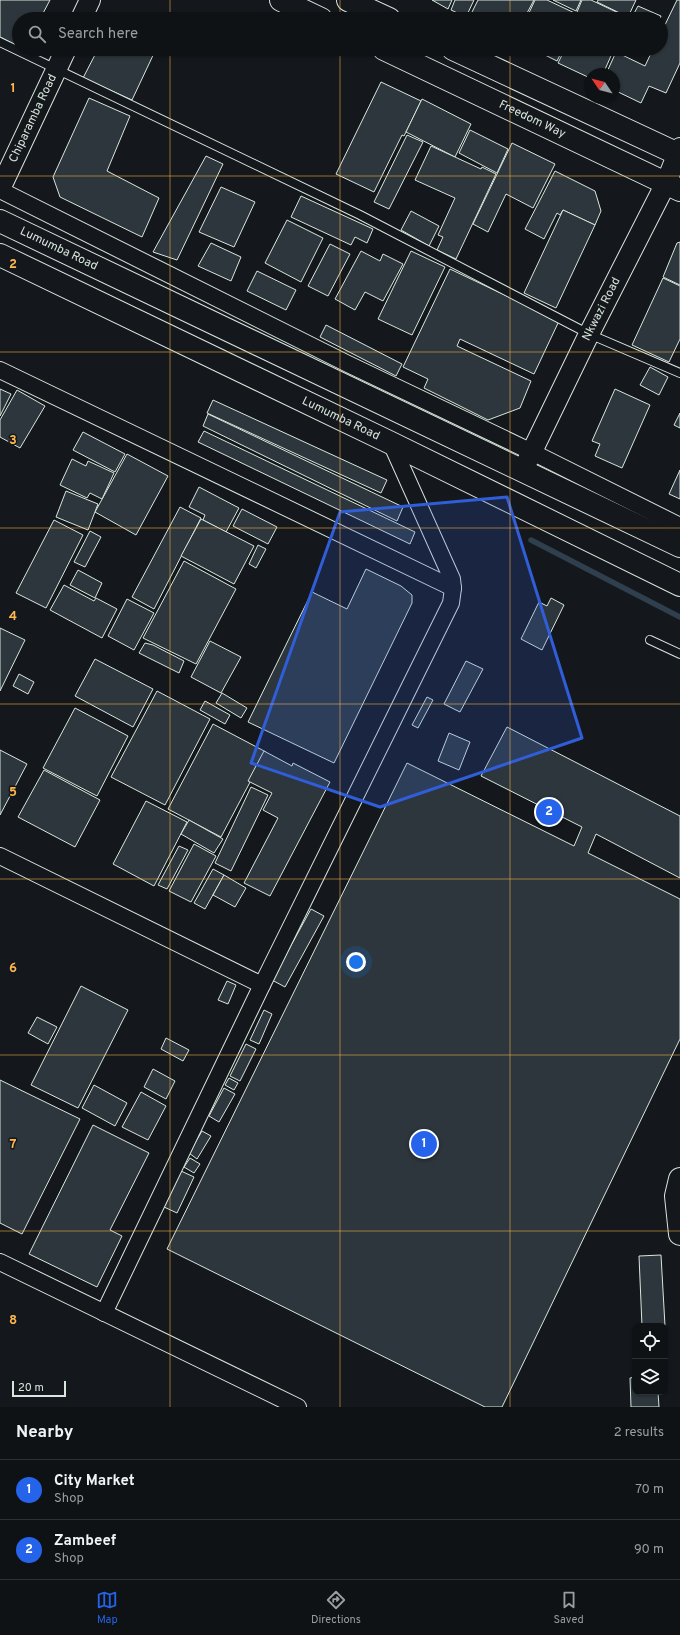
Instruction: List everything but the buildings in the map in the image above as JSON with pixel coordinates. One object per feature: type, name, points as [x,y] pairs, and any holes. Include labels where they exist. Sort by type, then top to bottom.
[{"type":"main road","points":[[281,0],[306,12]]},
{"type":"main road","points":[[348,0],[374,12]]},
{"type":"main road","name":"Freedom Way","points":[[399,56],[673,186]]},
{"type":"main road","points":[[468,56],[679,152]]},
{"type":"main road","name":"Lumumba Road","points":[[0,221],[527,461],[680,546]]},
{"type":"main road","name":"Lumumba Road","points":[[0,255],[391,443],[680,585]]},
{"type":"main road","points":[[680,1179],[676,1196],[680,1230]]},
{"type":"street","points":[[84,12],[90,0]]},
{"type":"street","name":"Chiparamba Road","points":[[0,189],[63,56]]},
{"type":"street","name":"Nkwazi Road","points":[[527,461],[589,334],[673,186],[679,152]]},
{"type":"street","points":[[0,189],[348,364],[527,461],[680,526]]},
{"type":"street","points":[[0,370],[453,588]]},
{"type":"street","points":[[104,1313],[262,985],[451,603],[453,588],[452,579],[391,443]]},
{"type":"street","points":[[0,856],[262,985]]},
{"type":"street","points":[[0,1262],[298,1407]]},
{"type":"lane","points":[[0,42],[12,48]]},
{"type":"lane","points":[[28,56],[360,215],[589,334],[680,373]]},
{"type":"lane","points":[[650,640],[680,654]]},
{"type":"highlighted area","points":[[507,497],[582,738],[380,807],[251,763],[340,512]]},
{"type":"waterway","points":[[531,540],[680,617]]},
{"type":"place","name":"Zambeef","points":[[549,812]]},
{"type":"place","name":"City Market","points":[[424,1144]]}]
